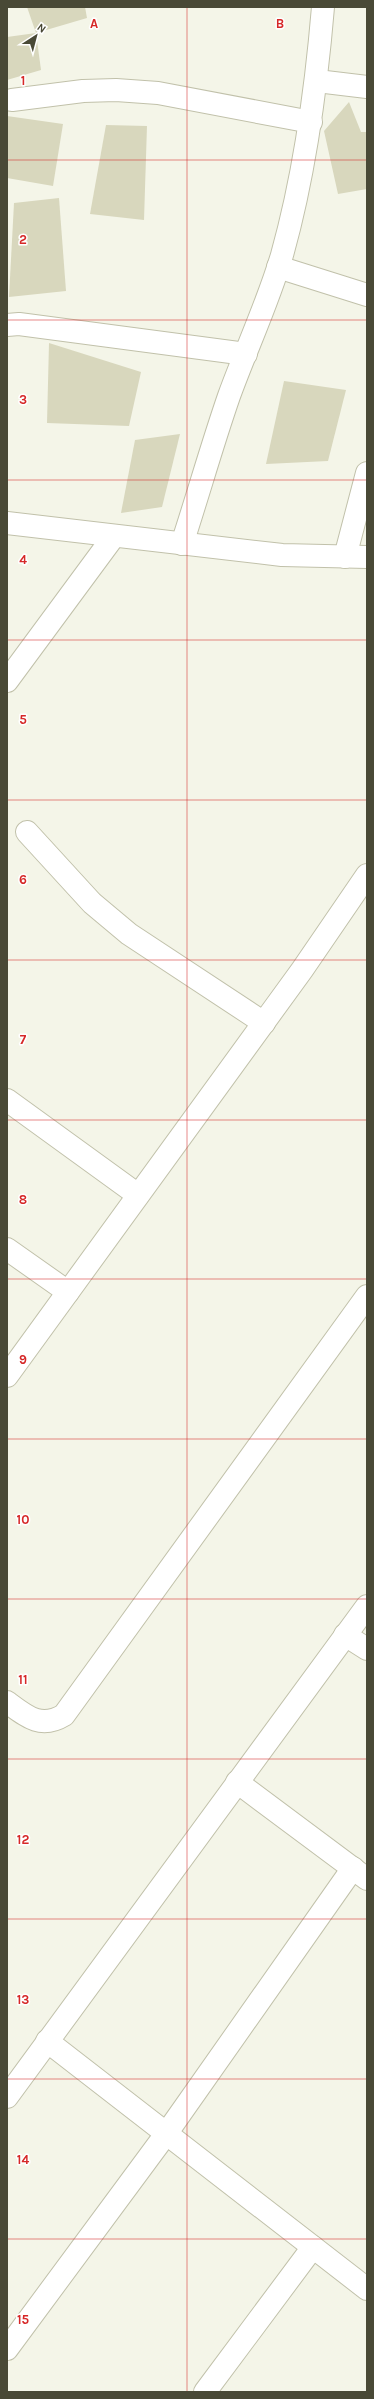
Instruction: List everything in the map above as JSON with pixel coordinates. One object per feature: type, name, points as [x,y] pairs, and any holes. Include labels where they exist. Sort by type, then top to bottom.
[{"type":"street","points":[[182,544],[229,397],[278,267],[299,186],[311,122],[317,81],[323,7]]},
{"type":"street","points":[[317,81],[367,87]]},
{"type":"street","points":[[12,100],[116,90],[158,94],[311,122]]},
{"type":"street","points":[[278,267],[367,294]]},
{"type":"street","points":[[7,325],[19,324],[246,354]]},
{"type":"street","points":[[345,557],[367,473]]},
{"type":"street","points":[[7,523],[282,556],[367,557]]},
{"type":"street","points":[[7,681],[114,536]]},
{"type":"street","points":[[27,832],[92,903],[129,934],[264,1023]]},
{"type":"street","points":[[7,1376],[264,1023],[367,875]]},
{"type":"street","points":[[7,1100],[138,1195]]},
{"type":"street","points":[[7,1249],[68,1292]]},
{"type":"street","points":[[7,1702],[38,1721],[53,1722],[64,1715],[367,1296]]},
{"type":"street","points":[[7,2097],[367,1606]]},
{"type":"street","points":[[345,1635],[367,1649]]},
{"type":"street","points":[[7,2349],[360,1874],[237,1782]]},
{"type":"street","points":[[47,2041],[367,2289]]},
{"type":"street","points":[[205,2392],[313,2247]]},
{"type":"building","points":[[27,7],[85,7],[87,18],[36,33]]},
{"type":"building","points":[[36,33],[41,70],[7,80],[7,37]]},
{"type":"building","points":[[349,102],[361,132],[367,132],[367,189],[338,194],[324,131]]},
{"type":"building","points":[[7,116],[63,124],[53,186],[7,178]]},
{"type":"building","points":[[106,125],[147,126],[144,220],[90,214]]},
{"type":"building","points":[[59,198],[66,291],[9,297],[14,203]]},
{"type":"building","points":[[49,343],[141,372],[129,426],[47,423]]},
{"type":"building","points":[[284,381],[346,390],[328,461],[266,464]]},
{"type":"building","points":[[180,434],[162,507],[121,513],[135,440]]}]
